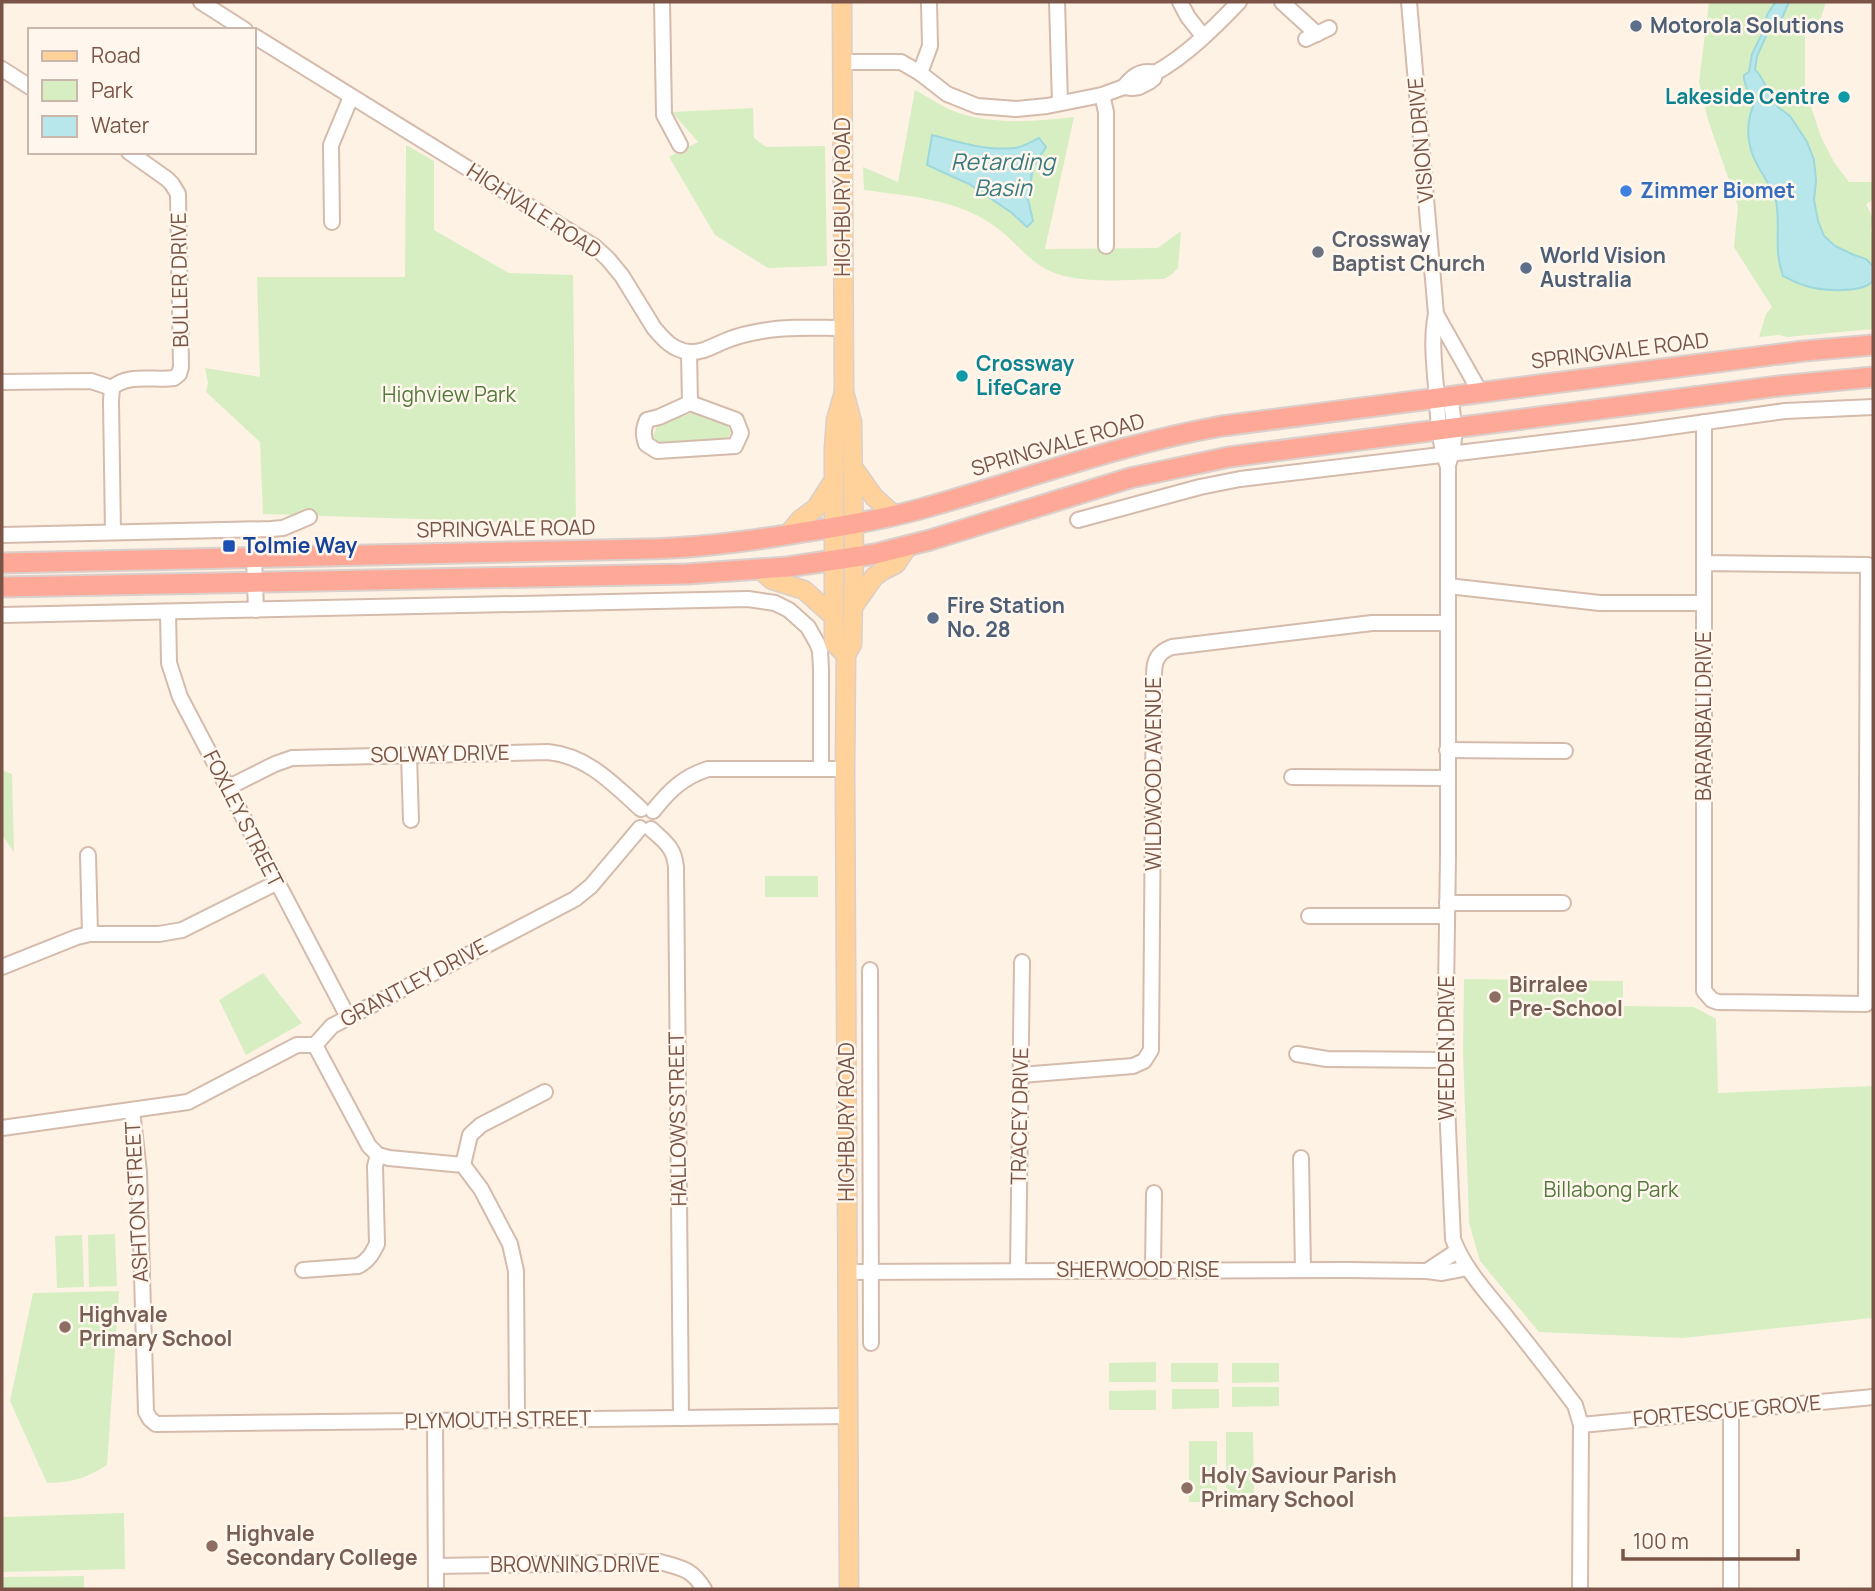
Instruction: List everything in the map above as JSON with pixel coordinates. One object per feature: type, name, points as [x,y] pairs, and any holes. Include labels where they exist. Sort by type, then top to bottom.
[{"type":"highway","name":"SPRINGVALE ROAD","points":[[2,563],[709,546],[833,528],[894,515],[1091,456],[1165,437],[1240,423],[1794,352],[1872,346]]},
{"type":"highway","points":[[2,587],[687,574],[761,570],[854,558],[908,546],[1102,486],[1186,465],[1447,428],[1873,377]]},
{"type":"main road","name":"HIGHBURY ROAD","points":[[842,2],[844,392],[852,422],[854,558],[852,644],[846,655],[845,769],[849,1589]]},
{"type":"main road","name":"HIGHBURY ROAD","points":[[844,392],[836,420],[833,616],[834,643],[846,655]]},
{"type":"main road","points":[[852,467],[874,497],[894,515]]},
{"type":"main road","points":[[787,535],[801,519],[816,508],[833,482]]},
{"type":"main road","points":[[853,607],[874,577],[896,564],[908,546]]},
{"type":"main road","points":[[761,570],[772,580],[804,590],[833,616]]},
{"type":"street","points":[[201,2],[242,28]]},
{"type":"street","points":[[662,2],[664,115],[680,145]]},
{"type":"street","points":[[920,73],[930,46],[929,2]]},
{"type":"street","points":[[1057,2],[1060,103]]},
{"type":"street","points":[[1180,2],[1203,36]]},
{"type":"street","points":[[843,62],[901,62],[947,93],[977,106],[1047,106],[1102,96],[1124,86],[1139,87],[1149,82],[1155,73],[1165,68],[1203,36],[1239,2]]},
{"type":"street","points":[[1282,2],[1317,34]]},
{"type":"street","name":"VISION DRIVE","points":[[1410,3],[1436,314],[1433,328],[1443,396]]},
{"type":"street","name":"HIGHVALE ROAD","points":[[256,37],[595,247],[622,276],[662,337],[673,347],[689,352]]},
{"type":"street","points":[[2,69],[28,86]]},
{"type":"street","points":[[1102,96],[1106,112],[1107,246]]},
{"type":"street","points":[[332,222],[331,145],[351,97]]},
{"type":"street","name":"BULLER DRIVE","points":[[2,382],[91,381],[113,388],[127,380],[174,378],[179,374],[178,194],[167,178],[131,154]]},
{"type":"street","name":"VISION DRIVE","points":[[1436,314],[1480,392]]},
{"type":"street","points":[[690,403],[689,352],[699,352],[742,335],[781,328],[844,328]]},
{"type":"street","points":[[113,388],[113,532]]},
{"type":"street","name":"WEEDEN DRIVE","points":[[1443,396],[1448,458],[1445,1060],[1451,1227],[1457,1251],[1468,1268],[1575,1405],[1581,1425],[1580,1589]]},
{"type":"street","points":[[690,403],[736,421],[741,433],[735,446],[657,451],[646,444],[644,427],[647,420],[690,403]]},
{"type":"street","points":[[1078,520],[1226,481],[1448,458],[1793,410],[1873,408]]},
{"type":"street","name":"BARANBALI DRIVE","points":[[1704,422],[1703,986],[1708,996],[1718,1002],[1866,1004],[1870,777]]},
{"type":"street","points":[[2,535],[271,529],[284,528],[309,517]]},
{"type":"street","points":[[254,557],[256,610]]},
{"type":"street","points":[[1704,563],[1868,565],[1870,777]]},
{"type":"street","points":[[1448,586],[1590,602],[1704,603]]},
{"type":"street","points":[[2,615],[748,599],[775,603],[803,621],[812,634],[821,659],[821,768]]},
{"type":"street","name":"FOXLEY STREET","points":[[167,612],[169,663],[180,697],[348,1017]]},
{"type":"street","name":"WILDWOOD AVENUE","points":[[1021,1075],[1133,1066],[1144,1061],[1151,1050],[1154,665],[1159,654],[1172,648],[1372,624],[1448,623]]},
{"type":"street","points":[[1447,750],[1565,751]]},
{"type":"street","name":"SOLWAY DRIVE","points":[[227,788],[292,758],[548,752],[581,760],[647,810]]},
{"type":"street","points":[[409,755],[411,820]]},
{"type":"street","points":[[645,828],[655,823],[647,810],[674,786],[689,776],[708,769],[845,769]]},
{"type":"street","points":[[1292,777],[1447,778]]},
{"type":"street","name":"GRANTLEY DRIVE","points":[[316,1045],[332,1026],[575,899],[591,886],[645,828]]},
{"type":"street","name":"HALLOWS STREET","points":[[645,828],[669,846],[676,867],[681,1418]]},
{"type":"street","points":[[88,855],[90,934]]},
{"type":"street","points":[[2,967],[90,934],[159,934],[182,930],[276,883]]},
{"type":"street","points":[[1309,916],[1563,903]]},
{"type":"street","name":"TRACEY DRIVE","points":[[1018,1270],[1021,962]]},
{"type":"street","points":[[870,970],[871,1343]]},
{"type":"street","points":[[2,1128],[188,1102],[297,1045],[316,1045],[369,1146],[378,1155],[463,1166],[481,1189],[510,1244],[516,1270],[517,1419]]},
{"type":"street","points":[[1297,1054],[1327,1059],[1445,1060]]},
{"type":"street","points":[[463,1166],[470,1135],[481,1125],[545,1092]]},
{"type":"street","name":"ASHTON STREET","points":[[132,1110],[139,1172],[145,1402],[150,1419]]},
{"type":"street","points":[[303,1270],[358,1266],[373,1254],[377,1244],[375,1166],[378,1155]]},
{"type":"street","points":[[1301,1158],[1303,1270]]},
{"type":"street","points":[[1153,1193],[1153,1270]]},
{"type":"street","points":[[1427,1271],[1457,1251]]},
{"type":"street","name":"SHERWOOD RISE","points":[[848,1272],[1303,1270],[1442,1273],[1468,1268]]},
{"type":"street","name":"FORTESCUE GROVE","points":[[1581,1425],[1873,1397]]},
{"type":"street","points":[[1731,1410],[1731,1589]]},
{"type":"street","name":"PLYMOUTH STREET","points":[[150,1419],[156,1424],[164,1425],[849,1416]]},
{"type":"street","points":[[435,1421],[436,1589]]},
{"type":"street","name":"BROWNING DRIVE","points":[[436,1566],[660,1562],[688,1570],[704,1589]]},
{"type":"green space","points":[[1709,2],[1826,2],[1820,21],[1809,25],[1805,32],[1805,88],[1821,137],[1834,162],[1849,182],[1873,182],[1873,200],[1866,204],[1873,218],[1873,329],[1759,337],[1766,314],[1772,307],[1734,247],[1738,206],[1708,120],[1699,82]]},
{"type":"green space","points":[[915,90],[942,106],[972,117],[1031,121],[1074,117],[1045,249],[1158,248],[1181,231],[1178,268],[1164,279],[1106,280],[1064,276],[1043,268],[993,225],[964,209],[931,200],[864,190],[863,167],[898,182]]},
{"type":"green space","points":[[753,108],[754,138],[766,147],[825,146],[827,266],[768,268],[715,235],[669,157],[698,142],[672,112]]},
{"type":"green space","name":"Highview Park","points":[[406,145],[434,161],[434,230],[509,273],[573,275],[576,524],[263,514],[260,442],[206,392],[208,383],[205,368],[260,377],[257,277],[405,277]]},
{"type":"green space","points":[[694,412],[709,420],[726,423],[731,432],[726,442],[660,444],[653,437],[657,426]]},
{"type":"green space","points":[[2,770],[12,774],[14,852],[2,835]]},
{"type":"green space","points":[[765,876],[818,876],[818,897],[765,897]]},
{"type":"green space","points":[[263,973],[302,1023],[246,1055],[219,1000]]},
{"type":"green space","name":"Billabong Park","points":[[1464,979],[1623,981],[1623,1006],[1694,1007],[1716,1019],[1718,1093],[1873,1086],[1873,1318],[1683,1338],[1539,1332],[1480,1261],[1469,1223],[1463,1052]]},
{"type":"green space","points":[[115,1234],[117,1286],[89,1287],[88,1235]]},
{"type":"green space","points":[[82,1235],[84,1287],[57,1288],[55,1236]]},
{"type":"green space","points":[[119,1291],[107,1465],[78,1479],[47,1483],[10,1401],[33,1293]]},
{"type":"green space","points":[[1156,1362],[1156,1382],[1109,1382],[1109,1363]]},
{"type":"green space","points":[[1171,1363],[1218,1363],[1218,1382],[1171,1382]]},
{"type":"green space","points":[[1232,1363],[1279,1363],[1279,1382],[1232,1383]]},
{"type":"green space","points":[[1232,1387],[1279,1387],[1279,1406],[1232,1407]]},
{"type":"green space","points":[[1172,1389],[1219,1389],[1219,1408],[1172,1409]]},
{"type":"green space","points":[[1156,1390],[1156,1410],[1109,1410],[1109,1391]]},
{"type":"green space","points":[[1226,1432],[1253,1432],[1254,1493],[1226,1493]]},
{"type":"green space","points":[[1189,1441],[1217,1441],[1217,1502],[1189,1502]]},
{"type":"green space","points":[[124,1513],[125,1569],[2,1572],[2,1517]]},
{"type":"green space","points":[[84,1576],[84,1589],[2,1589],[2,1577]]},
{"type":"water","points":[[1778,2],[1789,2],[1779,25],[1767,34],[1757,56],[1755,70],[1778,107],[1790,116],[1807,142],[1814,160],[1814,200],[1824,236],[1835,246],[1866,259],[1873,266],[1873,281],[1859,288],[1829,290],[1810,287],[1783,276],[1780,266],[1776,201],[1751,148],[1748,125],[1753,105],[1744,75],[1749,72],[1752,54],[1763,32],[1767,15]]},
{"type":"water","name":"Retarding Basin","points":[[932,135],[972,145],[1004,149],[1020,147],[1039,138],[1046,147],[1033,167],[1028,199],[1033,221],[1027,227],[1012,213],[969,184],[927,165]]},
{"type":"place","name":"Motorola Solutions","points":[[1636,26]]},
{"type":"place","name":"Lakeside Centre","points":[[1844,97]]},
{"type":"place","name":"Zimmer Biomet","points":[[1626,191]]},
{"type":"place","name":"Crossway Baptist Church","points":[[1318,252]]},
{"type":"place","name":"World Vision Australia","points":[[1526,268]]},
{"type":"place","name":"Crossway LifeCare","points":[[962,376]]},
{"type":"place","name":"Tolmie Way","points":[[229,546]]},
{"type":"place","name":"Fire Station No. 28","points":[[933,618]]},
{"type":"place","name":"Birralee Pre-School","points":[[1495,997]]},
{"type":"place","name":"Highvale Primary School","points":[[65,1327]]},
{"type":"place","name":"Holy Saviour Parish Primary School","points":[[1187,1488]]},
{"type":"place","name":"Highvale Secondary College","points":[[212,1546]]}]
